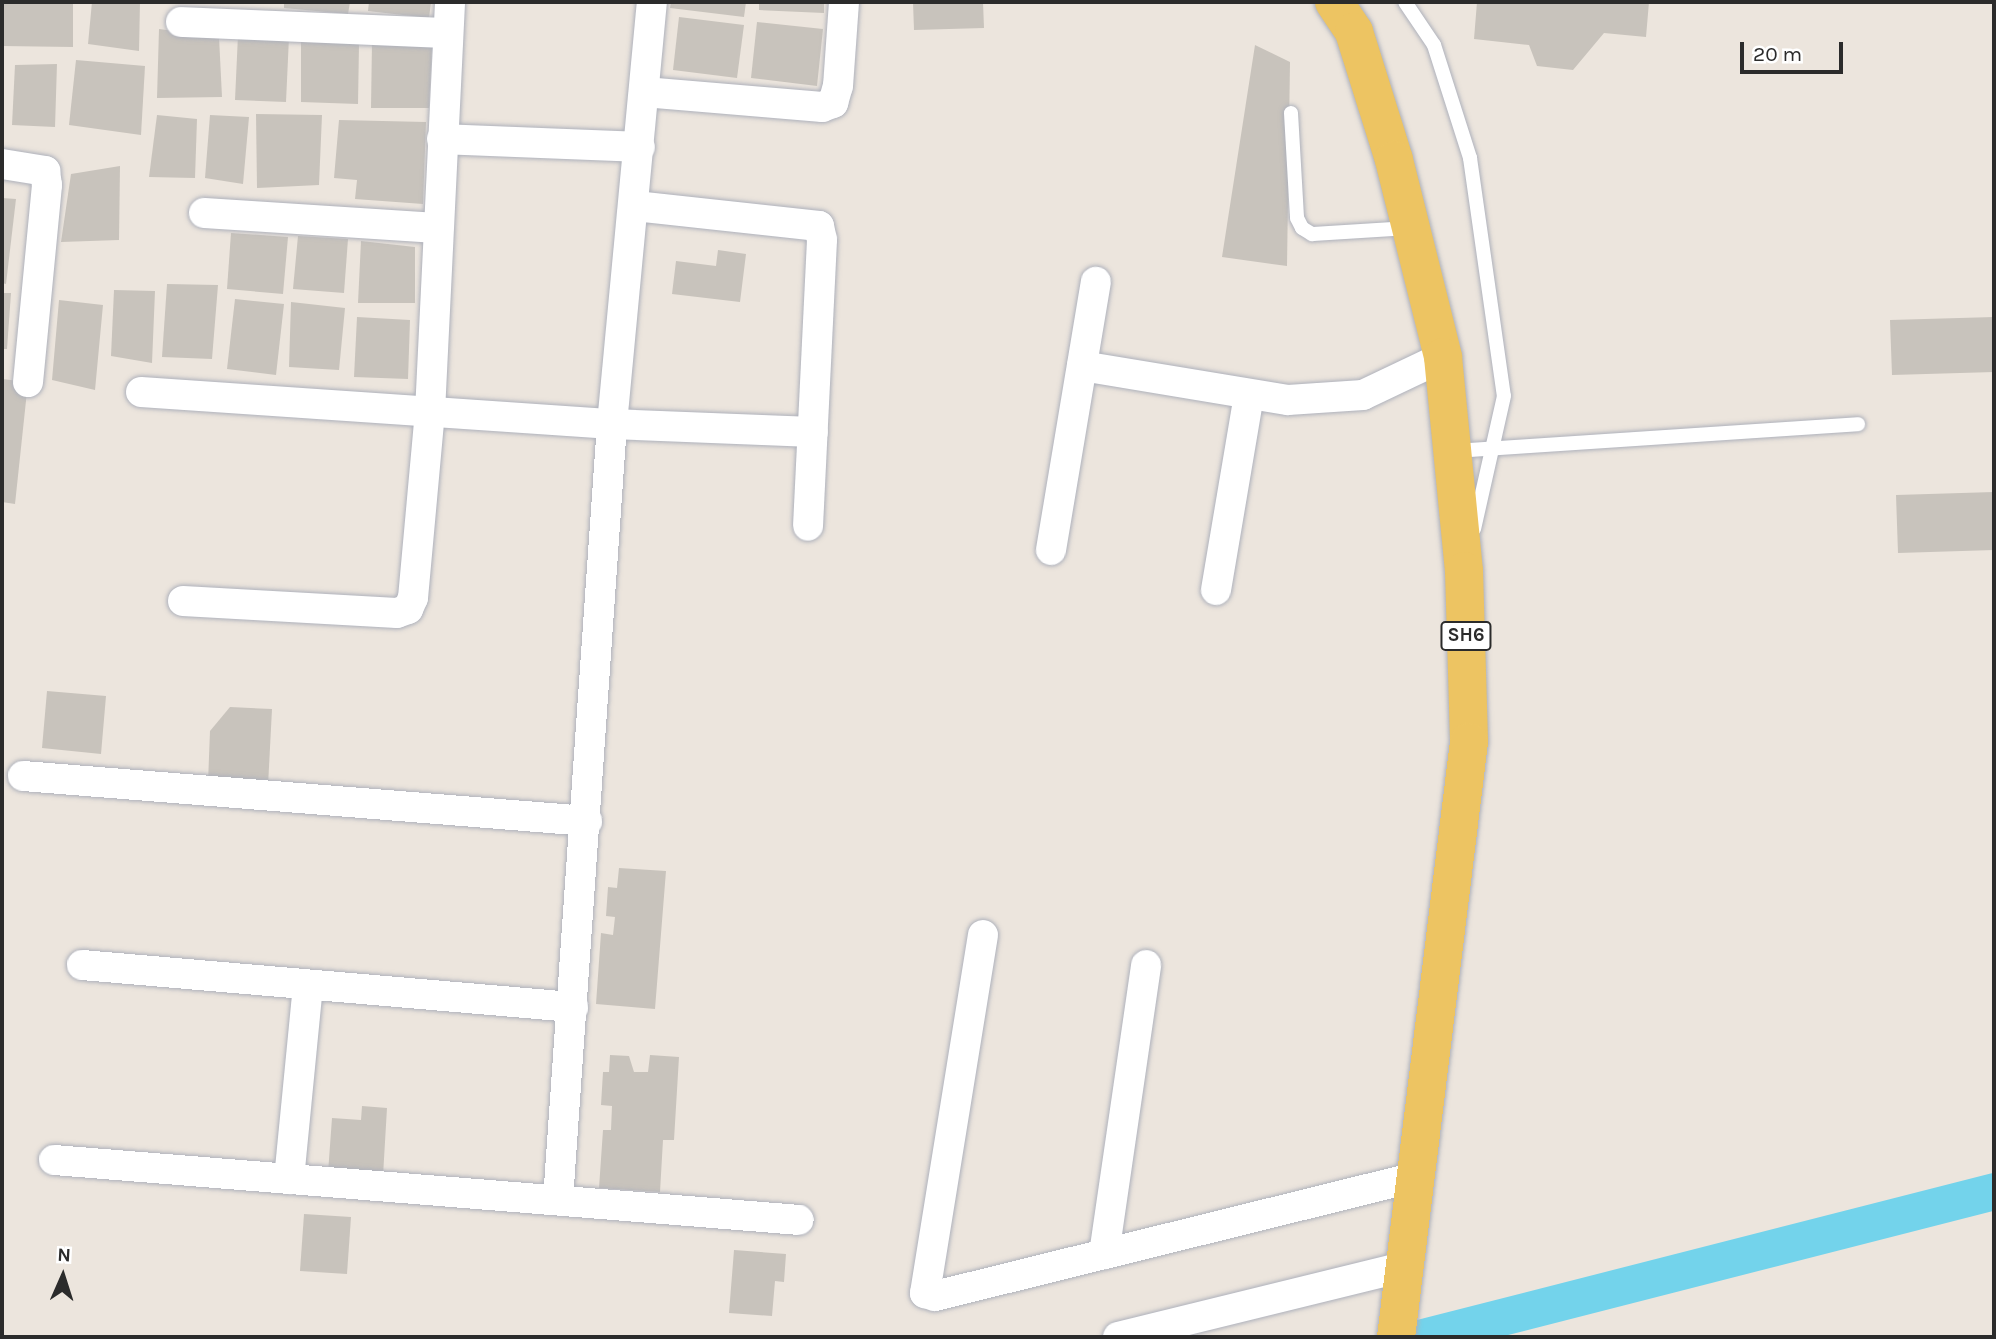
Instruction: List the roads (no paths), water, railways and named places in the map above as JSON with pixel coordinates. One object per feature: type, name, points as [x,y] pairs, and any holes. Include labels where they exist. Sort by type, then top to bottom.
[{"type":"main road","name":"SH6","points":[[1334,2],[1354,32],[1411,228],[1443,357],[1464,571],[1469,742],[1396,1337]]},
{"type":"street","points":[[183,601],[397,613],[408,609],[414,598],[430,412],[450,2]]},
{"type":"street","points":[[558,1200],[587,821],[612,424],[635,206],[652,2]]},
{"type":"street","points":[[644,92],[822,107],[833,103],[838,86],[844,2]]},
{"type":"street","points":[[181,22],[253,13],[448,33]]},
{"type":"street","points":[[442,139],[640,147]]},
{"type":"street","points":[[2,164],[45,171],[47,185],[28,382]]},
{"type":"street","points":[[635,206],[819,226],[822,240],[808,526]]},
{"type":"street","points":[[204,213],[438,228]]},
{"type":"street","points":[[1051,550],[1096,282]]},
{"type":"street","points":[[1082,366],[1288,400],[1363,394],[1443,357]]},
{"type":"street","points":[[141,392],[612,424],[813,432]]},
{"type":"street","points":[[1216,590],[1249,395]]},
{"type":"street","points":[[23,776],[587,821]]},
{"type":"street","points":[[983,935],[925,1293],[935,1296],[1415,1177]]},
{"type":"street","points":[[82,965],[573,1007]]},
{"type":"street","points":[[1104,1254],[1146,965]]},
{"type":"street","points":[[289,1179],[308,985]]},
{"type":"street","points":[[54,1160],[799,1220]]},
{"type":"street","points":[[1118,1337],[1405,1275]]},
{"type":"lane","points":[[1405,2],[1434,45],[1470,158],[1504,396],[1464,571]]},
{"type":"lane","points":[[1291,113],[1297,218],[1302,228],[1312,234],[1411,228]]},
{"type":"lane","points":[[1452,451],[1858,424]]},
{"type":"waterway","points":[[1423,1337],[1994,1191]]}]
